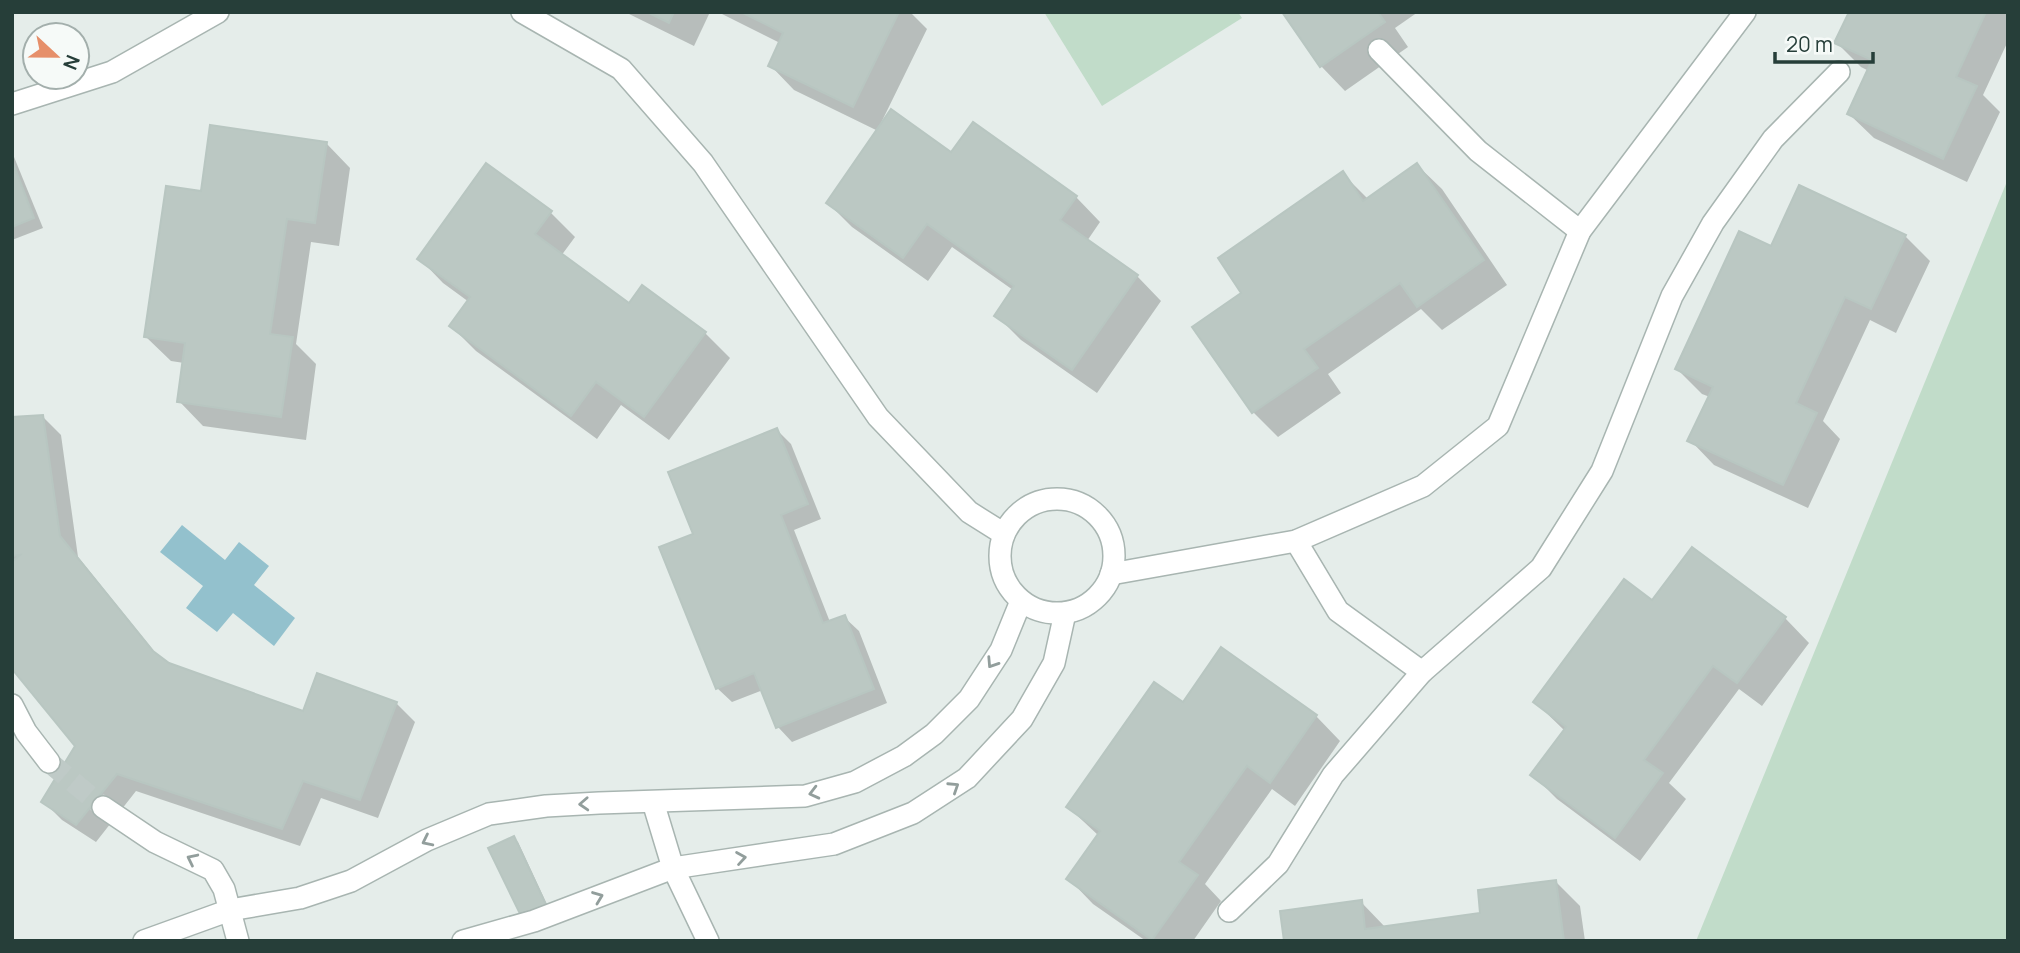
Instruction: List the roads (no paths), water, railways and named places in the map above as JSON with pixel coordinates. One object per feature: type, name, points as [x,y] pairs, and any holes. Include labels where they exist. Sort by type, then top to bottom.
[{"type":"street","points":[[12,104],[112,72],[218,12]]},
{"type":"street","points":[[523,12],[621,69],[703,163],[878,417],[969,512],[1004,534]]},
{"type":"street","points":[[1111,574],[1296,541],[1423,486],[1498,426],[1580,231],[1745,12]]},
{"type":"street","points":[[1379,50],[1478,151],[1580,231]]},
{"type":"street","points":[[1229,911],[1278,864],[1333,775],[1422,672],[1541,568],[1602,471],[1672,296],[1713,223],[1773,139],[1839,72]]},
{"type":"street","points":[[1048,499],[1068,500],[1086,506],[1100,519],[1110,535],[1114,554],[1111,574],[1094,600],[1080,608],[1065,613],[1042,611],[1021,601],[1011,590],[1000,563],[1004,534],[1015,517],[1030,505],[1048,499]]},
{"type":"street","points":[[1296,541],[1338,611],[1422,672]]},
{"type":"street","points":[[144,941],[230,910],[300,898],[351,881],[427,840],[489,814],[546,806],[805,796],[855,782],[905,756],[934,734],[969,699],[1001,650],[1021,601]]},
{"type":"street","points":[[463,941],[534,921],[673,868],[834,844],[913,813],[967,778],[1022,719],[1054,663],[1065,613]]},
{"type":"street","points":[[12,705],[26,732],[49,762]]},
{"type":"street","points":[[653,802],[673,868],[708,941]]},
{"type":"street","points":[[103,807],[155,842],[213,870],[224,890],[238,941]]},
{"type":"water","points":[[182,525],[225,560],[239,542],[269,566],[254,585],[295,618],[274,646],[233,613],[217,632],[186,608],[203,586],[160,552]]},
{"type":"tunnel","points":[[49,762],[103,807]]}]
